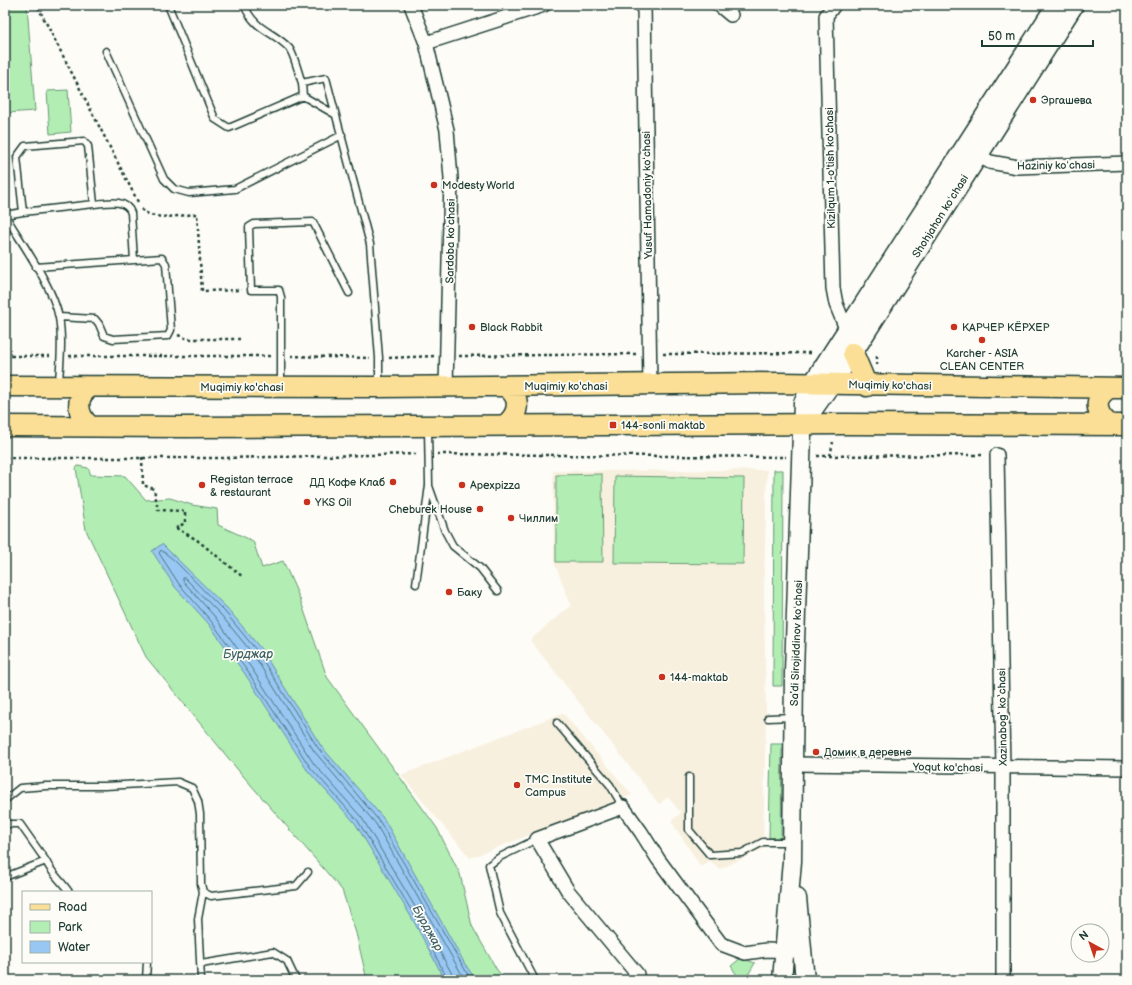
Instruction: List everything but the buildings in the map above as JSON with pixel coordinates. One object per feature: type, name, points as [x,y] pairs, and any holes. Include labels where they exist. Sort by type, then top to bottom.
[{"type":"main road","name":"Shohjahon koʻchasi","points":[[812,384],[853,353],[1056,5]]},
{"type":"main road","name":"Shohjahon koʻchasi","points":[[802,424],[812,384],[847,331],[1074,5]]},
{"type":"main road","points":[[853,353],[872,378]]},
{"type":"main road","name":"Muqimiy ko'chasi","points":[[6,386],[379,387],[812,384],[872,378],[1119,388]]},
{"type":"main road","name":"Saʼdi Sirojiddinov koʻchasi","points":[[792,861],[794,717],[802,424],[803,403],[812,384]]},
{"type":"main road","points":[[504,386],[515,394],[518,405],[514,416],[505,425]]},
{"type":"main road","points":[[90,426],[82,417],[79,404],[84,391],[91,387]]},
{"type":"main road","points":[[1119,388],[1101,395],[1097,406],[1101,417],[1119,425]]},
{"type":"main road","points":[[9,426],[802,424],[1119,425]]},
{"type":"main road","points":[[782,980],[792,861]]},
{"type":"main road","points":[[792,861],[805,980]]},
{"type":"street","name":"Sardoba koʻchasi","points":[[411,5],[426,43],[447,130],[451,178],[452,356],[446,386]]},
{"type":"street","points":[[426,43],[544,5]]},
{"type":"street","name":"Yusuf Hamadoniy koʻchasi","points":[[644,5],[650,385]]},
{"type":"street","points":[[719,5],[731,14]]},
{"type":"street","name":"Kizilqum 1-o'tish ko'chasi","points":[[834,5],[826,16],[834,288],[836,304],[847,331]]},
{"type":"street","name":"Haziniy koʻchasi","points":[[971,152],[990,162],[1018,167],[1127,163]]},
{"type":"street","name":"Xazinabog‘ ko‘chasi","points":[[997,455],[1003,768],[1003,980]]},
{"type":"street","name":"Yoqut ko'chasi","points":[[793,764],[1003,768],[1127,768]]},
{"type":"street","points":[[637,974],[568,891],[538,839],[623,807],[658,859],[722,944],[745,953],[784,950],[803,952]]},
{"type":"lane","points":[[168,5],[215,119],[230,128],[303,96]]},
{"type":"lane","points":[[244,5],[248,14],[260,28],[290,48],[302,83],[303,96]]},
{"type":"lane","points":[[106,52],[164,179],[174,189],[189,193],[235,189],[342,135]]},
{"type":"lane","points":[[302,83],[326,78],[370,244],[379,358],[379,387]]},
{"type":"lane","points":[[303,96],[336,115]]},
{"type":"lane","points":[[23,212],[17,156],[25,146],[84,141],[88,146],[94,204]]},
{"type":"lane","points":[[59,387],[59,317],[56,306],[36,267],[5,215],[94,204],[124,203],[129,206],[131,213],[134,260]]},
{"type":"lane","points":[[281,387],[282,356],[279,290],[251,290],[250,227],[254,224],[313,222],[349,293]]},
{"type":"lane","points":[[36,267],[162,258],[166,264],[170,332],[168,336],[113,338],[104,336],[95,319],[59,317]]},
{"type":"lane","points":[[416,584],[429,485],[428,426]]},
{"type":"lane","points":[[429,485],[442,517],[445,531],[453,546],[480,568],[498,591]]},
{"type":"lane","points":[[768,718],[794,717]]},
{"type":"lane","points":[[557,723],[610,785],[623,807]]},
{"type":"lane","points":[[689,777],[689,830],[710,855],[742,853],[763,842],[792,842]]},
{"type":"lane","points":[[5,800],[20,788],[46,786],[105,786],[178,782],[192,788],[198,801],[200,814],[200,884],[203,892],[198,919],[202,964],[201,980]]},
{"type":"lane","points":[[5,824],[20,824],[46,861],[50,870],[68,891]]},
{"type":"lane","points":[[535,980],[500,913],[489,865],[500,856],[538,839]]},
{"type":"lane","points":[[5,877],[46,861]]},
{"type":"lane","points":[[203,892],[211,896],[296,886],[308,872]]},
{"type":"lane","points":[[202,964],[273,952],[287,961],[296,980]]},
{"type":"lane","points":[[146,980],[147,963]]},
{"type":"path","points":[[38,7],[141,209],[147,215],[156,216],[197,214],[202,291],[251,290]]},
{"type":"path","points":[[170,332],[187,339],[240,339]]},
{"type":"path","points":[[872,378],[877,353]]},
{"type":"path","points":[[5,356],[282,356],[379,358],[452,356]]},
{"type":"path","points":[[830,456],[832,442]]},
{"type":"path","points":[[5,458],[223,458],[428,454],[801,457],[997,455]]},
{"type":"path","points":[[142,457],[143,485],[154,490],[158,510],[185,511],[185,523],[176,528],[196,540],[243,577]]},
{"type":"shaded area","name":"144-maktab","points":[[767,470],[764,591],[766,718],[763,849],[720,869],[709,860],[701,867],[671,821],[681,813],[668,797],[659,804],[530,640],[571,605],[554,562],[553,471]]},
{"type":"shaded area","name":"TMC Institute Campus","points":[[563,713],[632,795],[470,858],[401,775]]},
{"type":"green space","points":[[5,5],[27,5],[35,111],[5,113]]},
{"type":"green space","points":[[68,90],[71,132],[50,134],[47,91]]},
{"type":"green space","points":[[78,466],[88,468],[91,475],[125,476],[146,500],[170,498],[192,505],[217,509],[218,525],[253,541],[262,568],[283,561],[300,599],[327,677],[437,828],[460,874],[472,926],[497,970],[506,980],[367,980],[356,933],[342,890],[238,770],[146,657],[86,530],[76,468]]},
{"type":"green space","points":[[774,470],[783,470],[782,686],[773,686]]},
{"type":"green space","points":[[602,474],[603,562],[556,562],[556,475]]},
{"type":"green space","points":[[615,476],[744,478],[743,564],[614,563]]},
{"type":"green space","points":[[771,744],[782,744],[781,838],[769,838]]},
{"type":"green space","points":[[741,958],[755,963],[745,980],[740,980],[731,966]]},
{"type":"water","name":"Бурджар","points":[[162,544],[228,609],[261,649],[321,746],[384,819],[465,964],[476,980],[445,980],[413,920],[355,823],[307,770],[245,674],[208,623],[175,587],[152,551]]},
{"type":"place","name":"Эргашева","points":[[1033,100]]},
{"type":"place","name":"Modesty World","points":[[434,185]]},
{"type":"place","name":"Black Rabbit","points":[[472,327]]},
{"type":"place","name":"КАРЧЕР КЁРХЕР","points":[[954,327]]},
{"type":"place","name":"Karcher - ASIA CLEAN CENTER","points":[[982,340]]},
{"type":"place","name":"144-sonli maktab","points":[[613,425]]},
{"type":"place","name":"ДД Кофе Клаб","points":[[393,482]]},
{"type":"place","name":"Registan terrace & restaurant","points":[[202,485]]},
{"type":"place","name":"Apexpizza","points":[[462,485]]},
{"type":"place","name":"YKS Oil","points":[[307,502]]},
{"type":"place","name":"Cheburek House","points":[[480,509]]},
{"type":"place","name":"Чиллим","points":[[511,518]]},
{"type":"place","name":"Баку","points":[[449,592]]},
{"type":"place","name":"144-maktab","points":[[662,677]]},
{"type":"place","name":"Домик в деревне","points":[[816,752]]},
{"type":"place","name":"TMC Institute Campus","points":[[517,785]]}]
